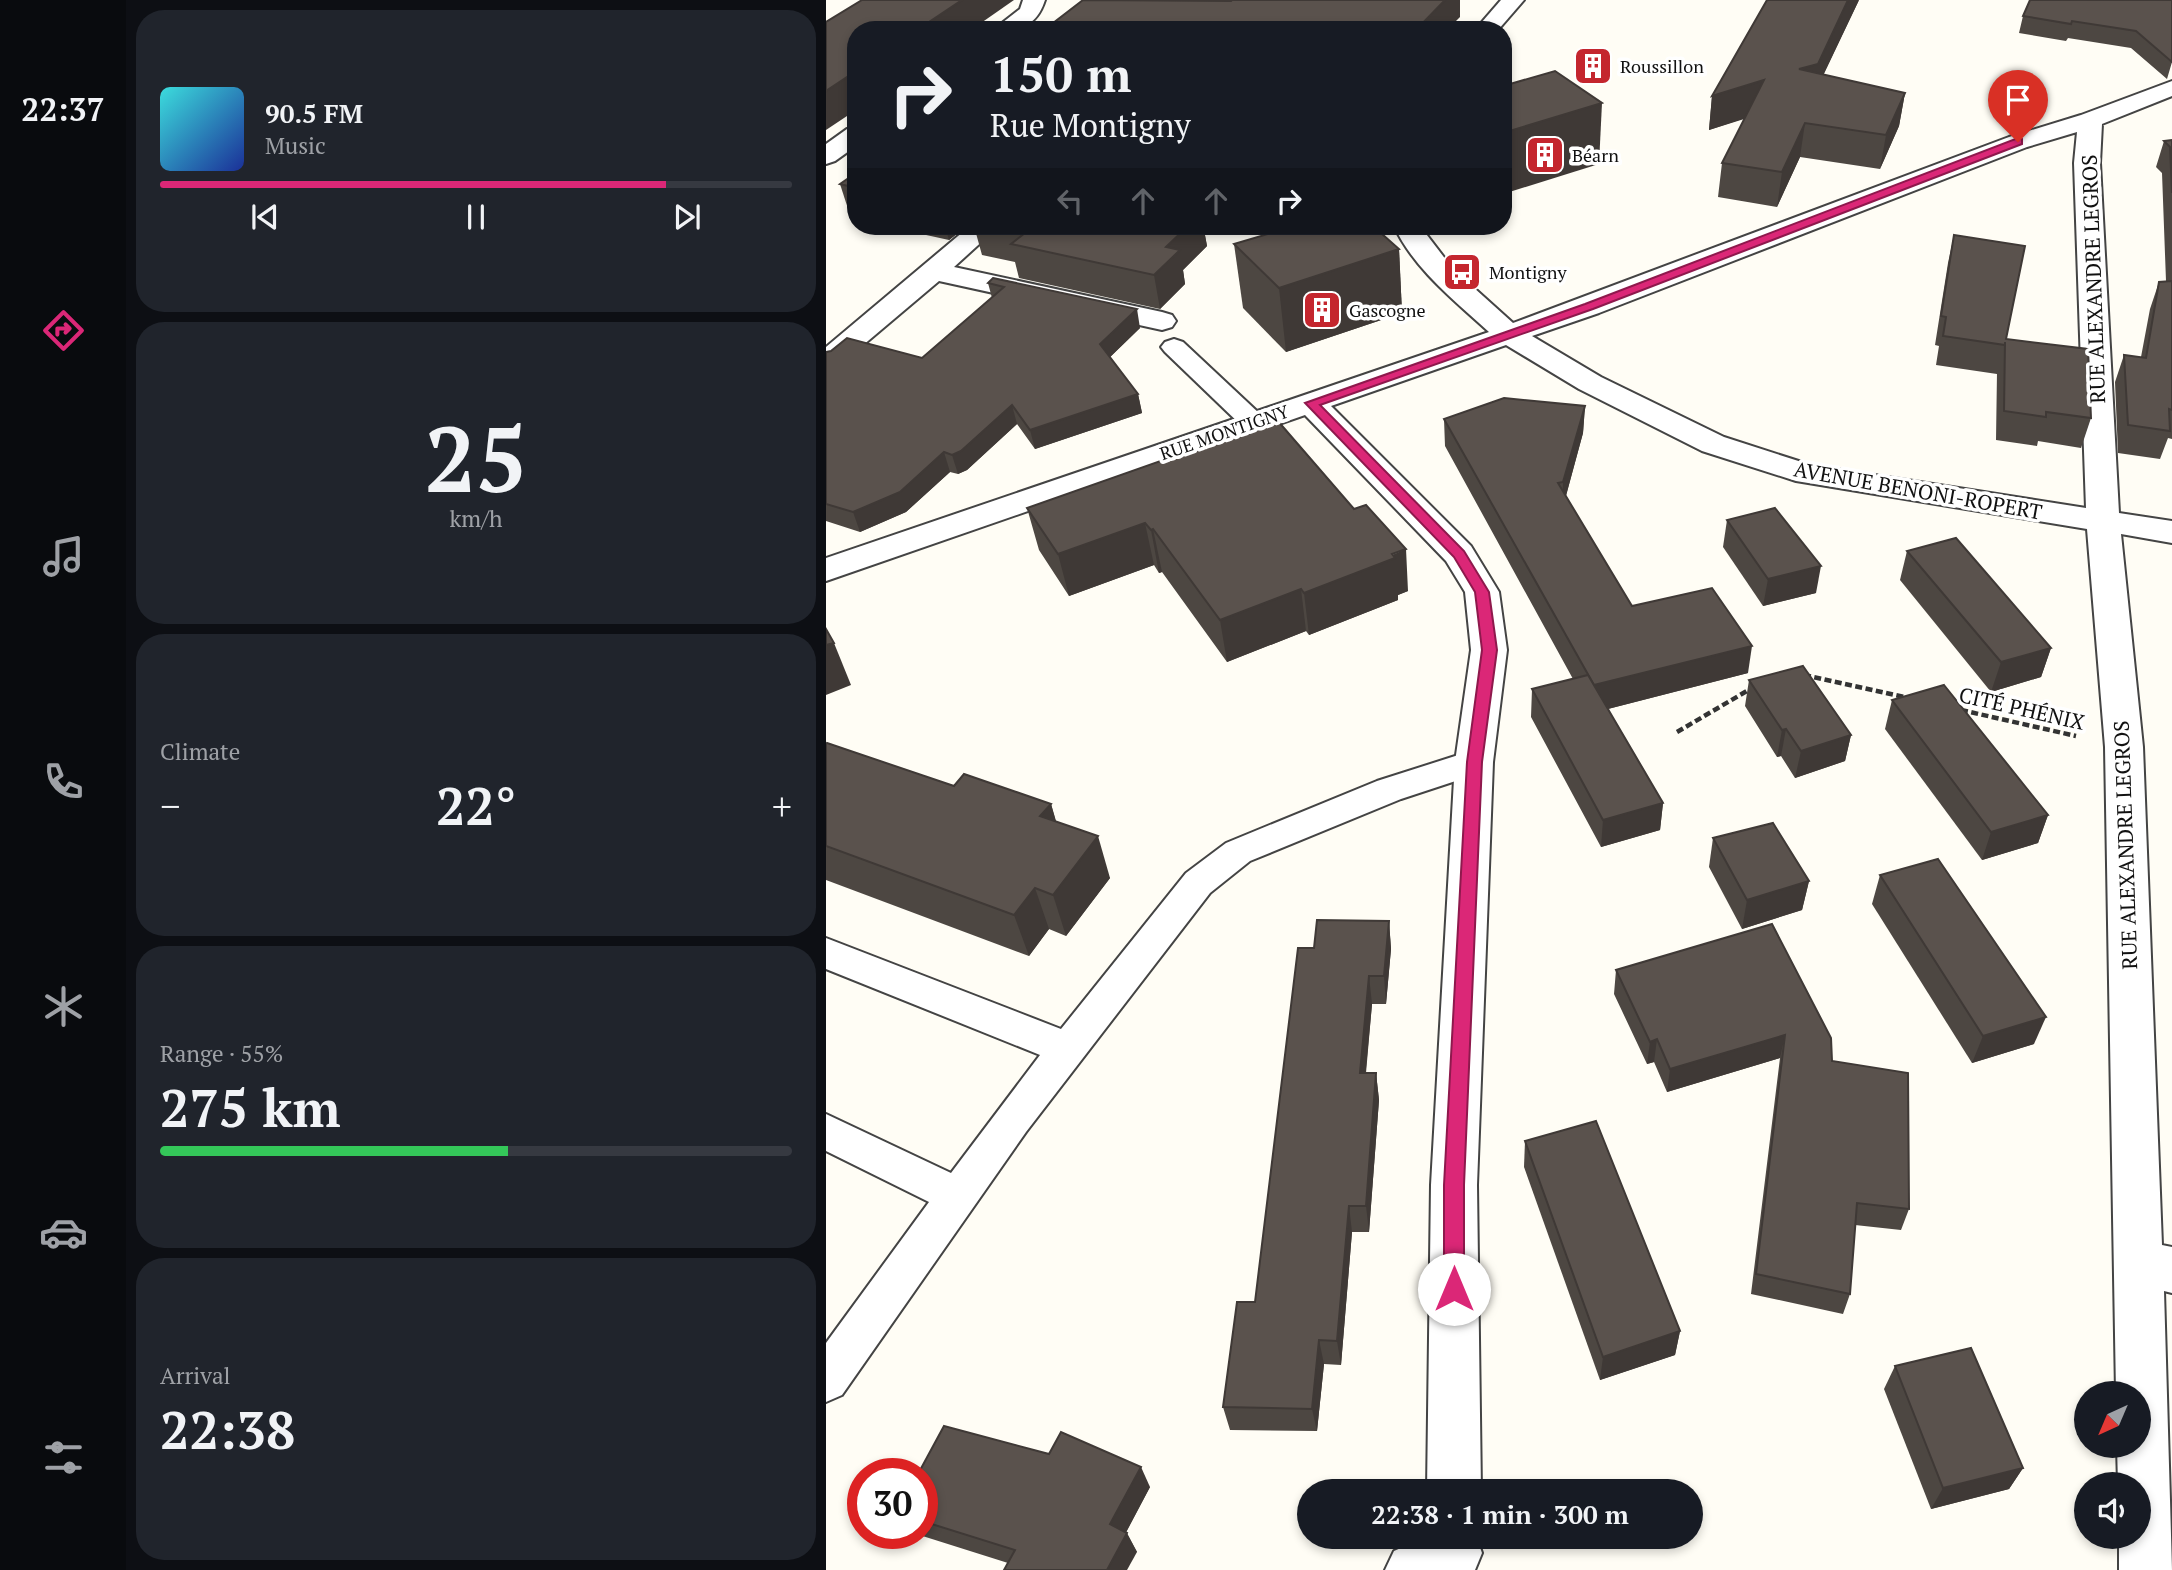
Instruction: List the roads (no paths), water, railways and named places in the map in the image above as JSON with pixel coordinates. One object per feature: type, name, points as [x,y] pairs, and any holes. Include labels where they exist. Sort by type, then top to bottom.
[{"type":"street","points":[[1017,21],[1030,12],[1034,0]]},
{"type":"street","points":[[1494,21],[1514,0]]},
{"type":"street","name":"RUE MONTIGNY","points":[[826,570],[1589,307],[2018,142],[2090,120],[2172,88]]},
{"type":"street","name":"RUE ALEXANDRE LEGROS","points":[[2090,120],[2087,163],[2103,520],[2124,747],[2155,1267],[2147,1570]]},
{"type":"street","points":[[826,123],[847,129]]},
{"type":"street","points":[[826,156],[847,139]]},
{"type":"street","points":[[826,362],[975,235]]},
{"type":"street","name":"AVENUE BENONI-ROPERT","points":[[1412,235],[1443,275],[1508,334],[1590,383],[1713,444],[1807,474],[2011,508],[2172,531]]},
{"type":"street","points":[[933,271],[1162,321]]},
{"type":"street","points":[[1311,403],[1459,554],[1482,592],[1489,650],[1474,762],[1454,1185],[1454,1479]]},
{"type":"lane","points":[[1174,347],[1252,421]]},
{"type":"lane","points":[[826,1380],[1068,1049],[1198,883],[1238,852],[1389,790],[1474,762]]},
{"type":"lane","points":[[826,953],[1068,1049]]},
{"type":"lane","points":[[826,1132],[958,1196]]},
{"type":"place","name":"Roussillon","points":[[1593,66]]},
{"type":"place","name":"Béarn","points":[[1545,155]]},
{"type":"place","name":"Montigny","points":[[1462,272]]},
{"type":"place","name":"Gascogne","points":[[1322,310]]}]
